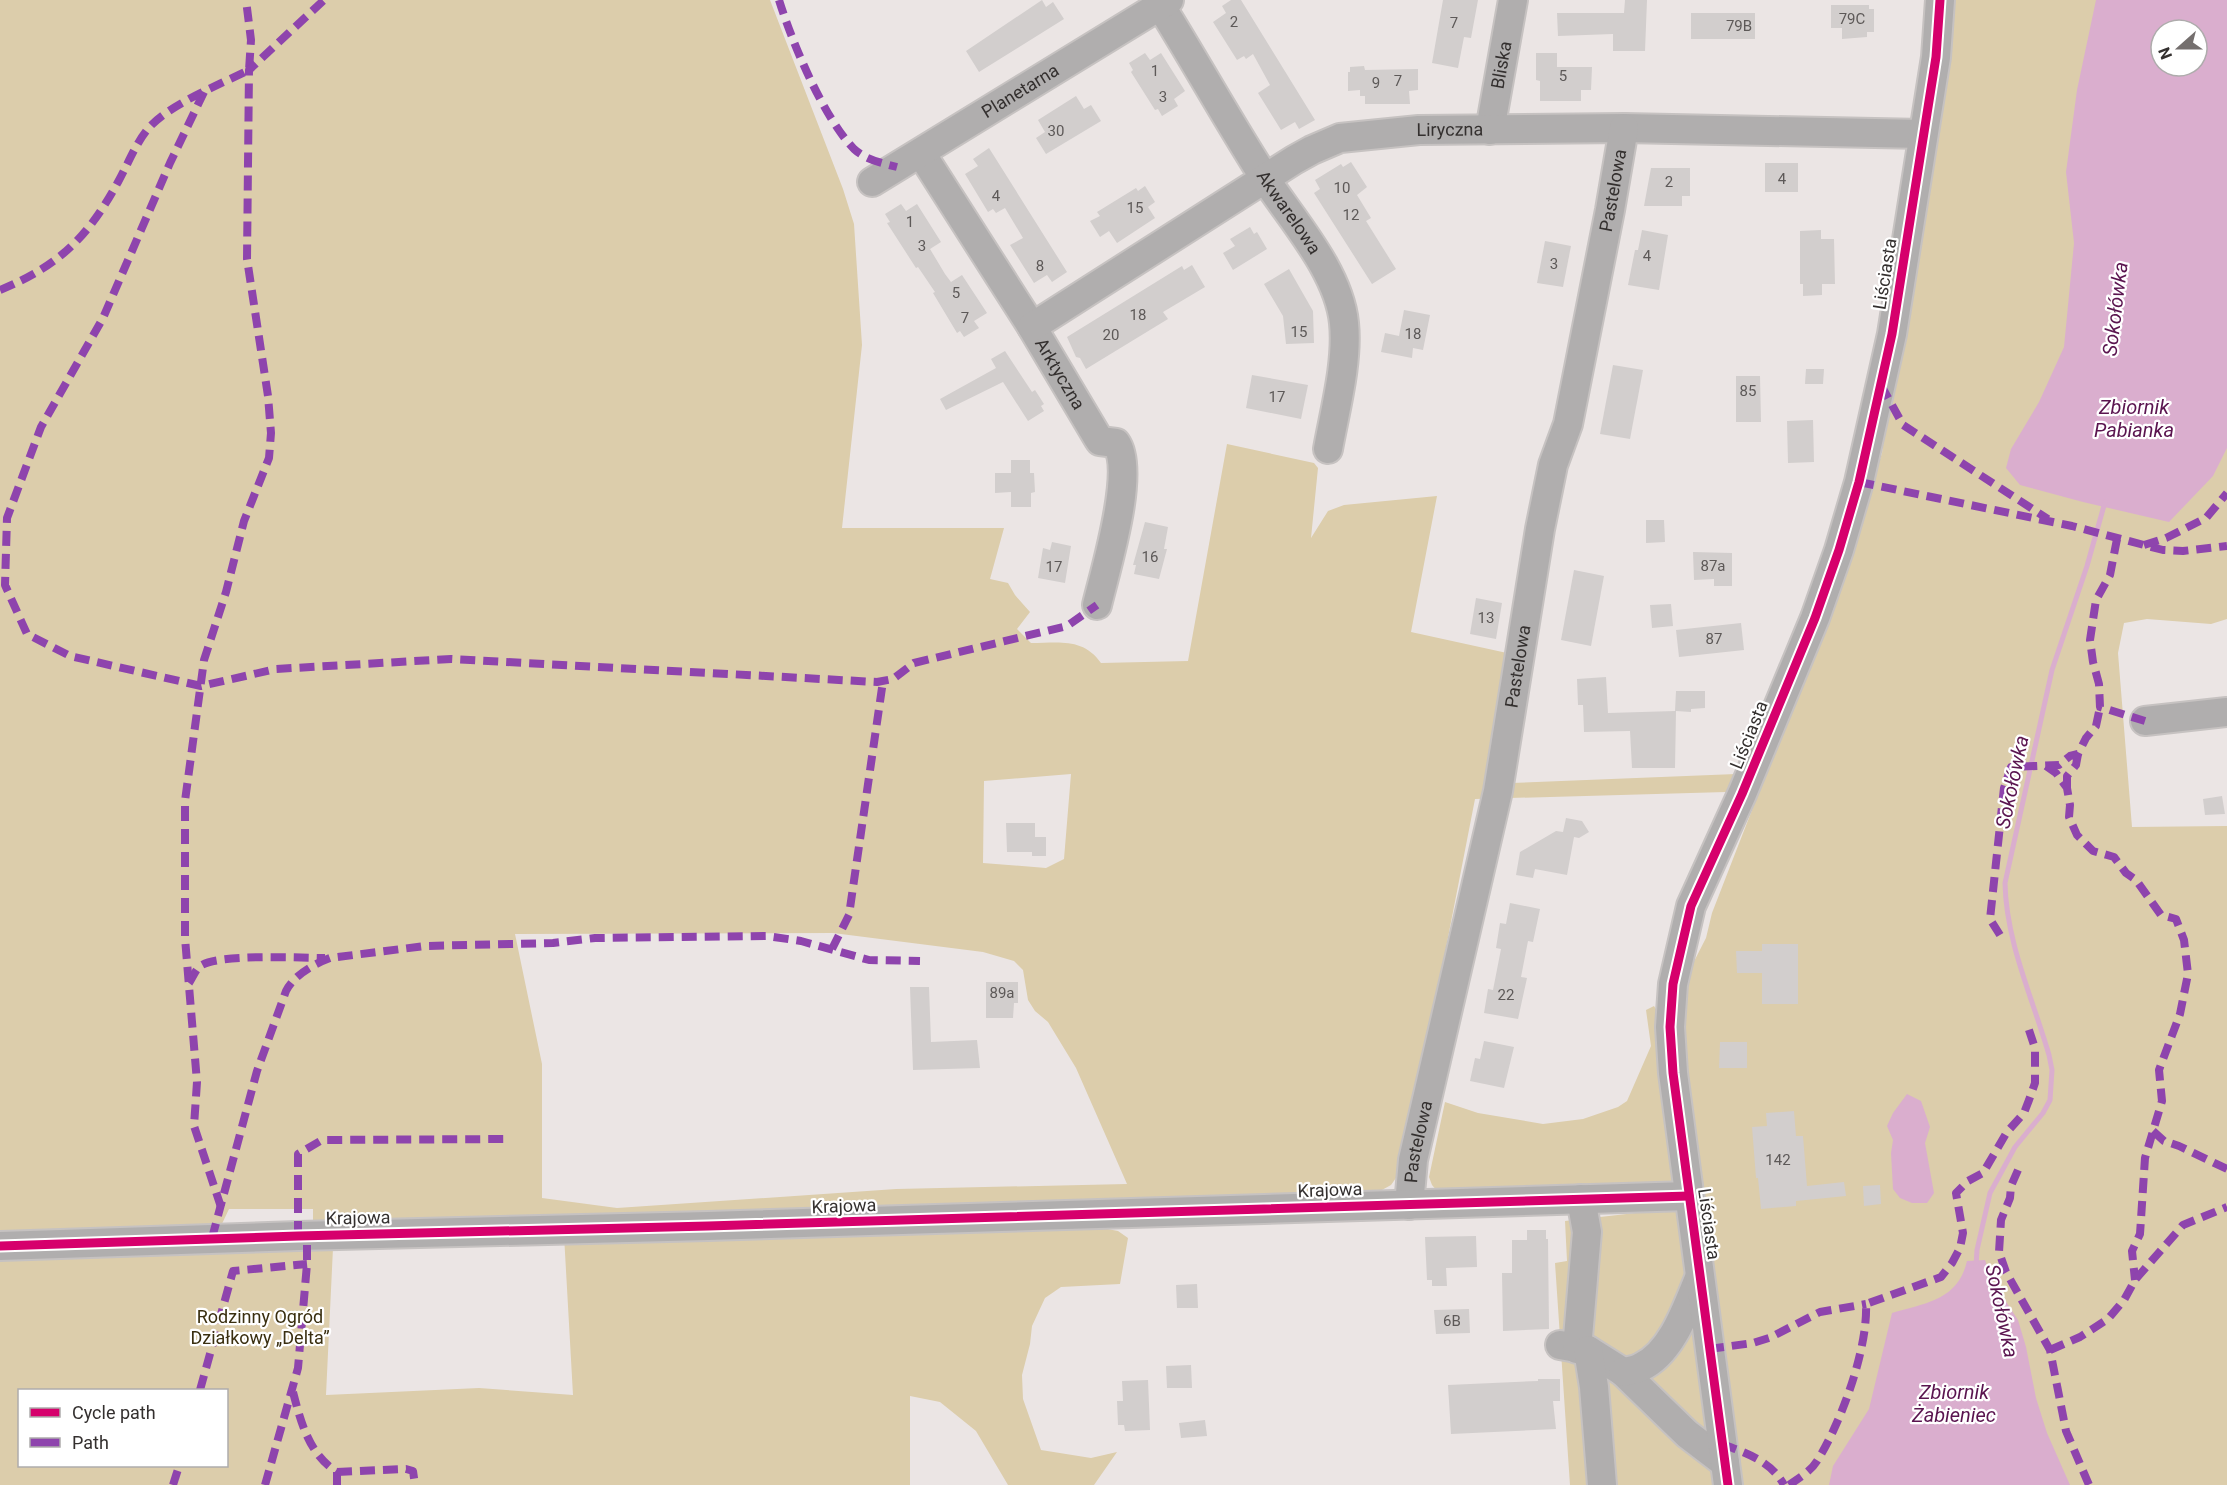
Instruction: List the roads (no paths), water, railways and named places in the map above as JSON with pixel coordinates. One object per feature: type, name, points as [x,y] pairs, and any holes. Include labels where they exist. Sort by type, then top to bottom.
[{"type":"street","name":"Bliska","points":[[1490,130],[1513,0]]},
{"type":"street","name":"Liściasta","points":[[1726,1474],[1674,1073],[1670,1027],[1673,984],[1691,906],[1742,794],[1815,618],[1839,550],[1859,482],[1892,334],[1936,57],[1940,0]]},
{"type":"street","name":"Planetarna","points":[[872,182],[1162,2]]},
{"type":"street","name":"Akwarelowa","points":[[1162,2],[1265,179],[1322,264],[1334,287],[1344,321],[1345,350],[1328,449]]},
{"type":"street","name":"Liryczna","points":[[1032,327],[1312,150],[1340,138],[1419,130],[1624,128],[1923,134]]},
{"type":"street","name":"Pastelowa","points":[[1409,1205],[1413,1160],[1498,791],[1540,529],[1553,465],[1568,424],[1624,128]]},
{"type":"street","name":"Arktyczna","points":[[921,153],[1032,327],[1100,441],[1116,443],[1121,449],[1121,504],[1096,605]]},
{"type":"street","points":[[2145,721],[2227,712]]},
{"type":"street","name":"Krajowa","points":[[0,1245],[1689,1196]]},
{"type":"street","points":[[1581,1199],[1587,1232],[1575,1348],[1594,1387],[1602,1485]]},
{"type":"street","points":[[1623,1372],[1641,1367],[1655,1357],[1672,1337],[1699,1276]]},
{"type":"street","points":[[1575,1348],[1623,1372],[1726,1474]]},
{"type":"water","name":"Zbiornik Pabianka","points":[[2096,0],[2227,0],[2227,448],[2213,476],[2169,522],[2020,485],[2006,468],[2011,449],[2039,402],[2064,347],[2074,243],[2066,172],[2077,90]]},
{"type":"water","points":[[1907,1094],[1921,1101],[1930,1127],[1925,1143],[1934,1193],[1927,1203],[1912,1203],[1900,1198],[1893,1189],[1891,1153],[1893,1140],[1887,1126],[1893,1113]]},
{"type":"water","name":"Zbiornik Żabieniec","points":[[1985,1260],[1992,1280],[2018,1320],[2036,1398],[2047,1433],[2070,1485],[1829,1485],[1833,1466],[1869,1409],[1892,1313],[1939,1298],[1956,1284],[1963,1274],[1967,1261]]},
{"type":"waterway","name":"Sokołówka","points":[[1976,1266],[1977,1250],[1990,1193],[2015,1147],[2043,1113],[2050,1100],[2052,1070],[2049,1055],[2015,949],[2005,883],[2052,670],[2087,566],[2105,502]]},
{"type":"park label","name":"Rodzinny Ogród Działkowy „Delta”","points":[[260,1327]]}]
